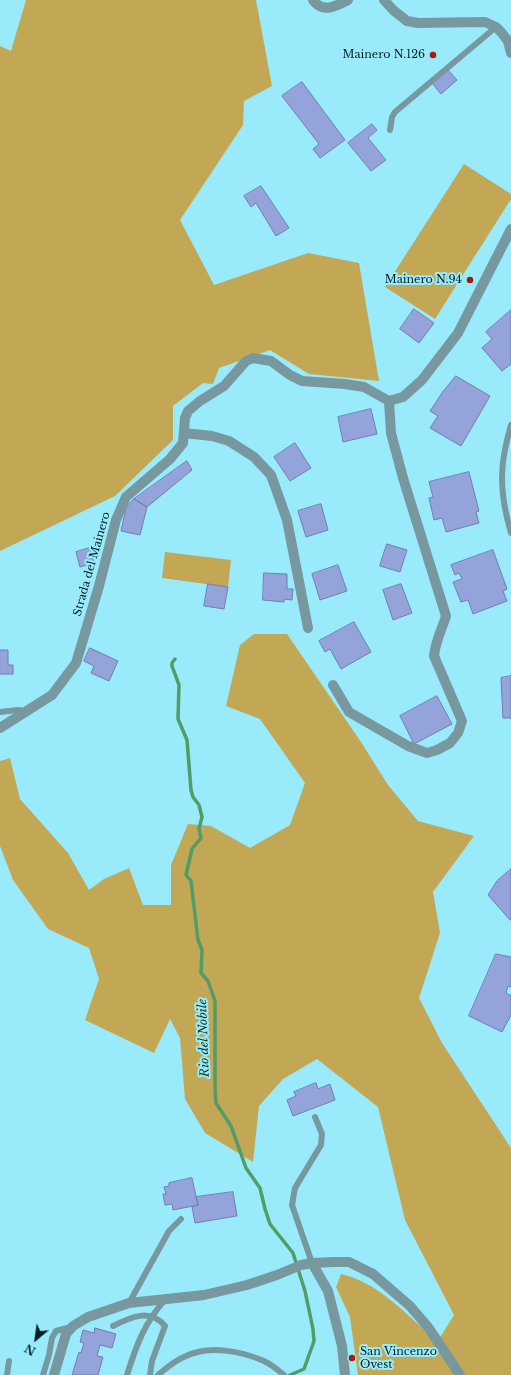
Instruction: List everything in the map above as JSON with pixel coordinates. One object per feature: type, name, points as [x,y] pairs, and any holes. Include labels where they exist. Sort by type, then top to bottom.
[{"type":"street","points":[[313,0],[317,5],[324,8],[334,7],[348,0]]},
{"type":"street","points":[[384,0],[393,10],[406,20],[418,24],[485,22],[496,27],[508,41],[511,53]]},
{"type":"street","points":[[333,685],[349,712],[408,746],[426,753],[437,750],[450,743],[458,733],[462,721],[434,656],[435,645],[446,616],[391,433],[389,401],[403,397],[422,380],[458,333],[511,229]]},
{"type":"street","name":"Strada del Mainero","points":[[0,728],[52,695],[76,663],[99,586],[116,520],[126,496],[170,459],[183,443],[185,418],[188,411],[200,401],[224,386],[246,361],[253,358],[271,361],[290,375],[302,380],[364,387],[389,401]]},
{"type":"street","points":[[184,433],[212,436],[229,441],[254,457],[271,475],[287,520],[308,628]]},
{"type":"street","points":[[54,1375],[66,1334],[73,1326],[88,1317],[129,1303],[168,1297],[204,1295],[247,1285],[312,1263],[349,1262],[373,1274],[410,1306],[428,1327],[460,1375]]},
{"type":"street","points":[[312,1263],[328,1291],[342,1346],[346,1375]]},
{"type":"lane","points":[[390,130],[392,117],[395,112],[496,27]]},
{"type":"lane","points":[[511,425],[506,440],[502,477],[511,533]]},
{"type":"lane","points":[[0,712],[18,710],[29,711]]},
{"type":"lane","points":[[312,1263],[292,1205],[295,1188],[321,1145],[322,1134],[315,1116]]},
{"type":"lane","points":[[129,1303],[169,1231],[181,1219]]},
{"type":"lane","points":[[127,1375],[134,1352],[152,1316],[168,1297]]},
{"type":"lane","points":[[113,1326],[126,1319],[138,1316],[152,1316],[160,1320],[166,1326],[152,1361],[150,1375]]},
{"type":"lane","points":[[43,1375],[52,1338],[56,1331],[73,1326]]},
{"type":"lane","points":[[158,1375],[186,1355],[205,1351],[222,1350],[243,1354],[265,1362],[284,1375]]},
{"type":"lane","points":[[7,1375],[9,1361]]},
{"type":"shaded area","points":[[26,0],[256,0],[272,86],[244,101],[243,125],[180,220],[214,285],[308,253],[359,263],[379,381],[309,374],[270,350],[219,368],[213,384],[203,383],[173,406],[173,440],[115,496],[0,551],[0,46],[11,51]]},
{"type":"shaded area","points":[[464,164],[511,194],[511,199],[435,319],[385,287]]},
{"type":"shaded area","points":[[165,552],[231,560],[228,587],[162,578]]},
{"type":"shaded area","points":[[254,634],[287,634],[361,742],[388,785],[418,821],[474,836],[433,892],[440,933],[419,998],[442,1043],[511,1148],[511,1375],[358,1375],[350,1317],[336,1287],[341,1274],[366,1284],[389,1299],[430,1335],[436,1344],[454,1315],[405,1220],[378,1107],[317,1059],[283,1079],[259,1106],[253,1162],[205,1133],[185,1099],[180,1038],[170,1019],[154,1053],[85,1020],[99,979],[89,948],[48,929],[13,880],[0,846],[0,761],[10,758],[20,799],[68,853],[89,890],[104,879],[129,868],[143,905],[171,905],[171,865],[188,824],[211,826],[250,848],[290,825],[305,783],[260,719],[226,706],[240,645]]},
{"type":"building","points":[[448,70],[457,80],[441,94],[432,83]]},
{"type":"building","points":[[302,82],[345,140],[320,158],[313,149],[319,144],[282,96]]},
{"type":"building","points":[[372,124],[377,130],[368,138],[386,160],[371,171],[348,143]]},
{"type":"building","points":[[261,186],[289,228],[276,236],[256,203],[251,207],[244,196]]},
{"type":"building","points":[[414,309],[434,323],[419,343],[400,329]]},
{"type":"building","points":[[511,310],[511,364],[502,371],[482,348],[492,339],[486,332]]},
{"type":"building","points":[[456,376],[490,396],[461,446],[430,428],[438,416],[430,411]]},
{"type":"building","points":[[371,409],[377,434],[343,442],[338,417]]},
{"type":"building","points":[[295,443],[311,468],[290,481],[274,457]]},
{"type":"building","points":[[187,461],[192,470],[147,507],[134,499]]},
{"type":"building","points":[[469,472],[479,511],[476,512],[479,523],[446,532],[442,518],[434,520],[429,498],[433,497],[429,482]]},
{"type":"building","points":[[134,499],[147,507],[140,535],[121,531],[126,508]]},
{"type":"building","points":[[321,504],[328,530],[306,537],[298,511]]},
{"type":"building","points":[[387,544],[407,550],[400,572],[380,566]]},
{"type":"building","points":[[90,548],[94,563],[80,567],[76,552]]},
{"type":"building","points":[[493,550],[507,589],[503,591],[507,601],[473,614],[468,600],[461,602],[453,582],[462,579],[459,573],[455,575],[451,565]]},
{"type":"building","points":[[338,565],[347,591],[320,600],[312,574]]},
{"type":"building","points":[[264,573],[287,574],[287,589],[293,589],[292,600],[284,599],[284,602],[263,600]]},
{"type":"building","points":[[208,584],[228,587],[224,609],[204,606]]},
{"type":"building","points":[[401,584],[412,613],[393,620],[383,590]]},
{"type":"building","points":[[354,622],[371,652],[341,669],[330,649],[325,652],[319,641]]},
{"type":"building","points":[[90,648],[118,661],[109,681],[91,673],[94,666],[84,661]]},
{"type":"building","points":[[0,650],[8,650],[8,665],[13,665],[13,674],[0,674]]},
{"type":"building","points":[[511,676],[511,718],[503,718],[501,678]]},
{"type":"building","points":[[437,696],[452,724],[414,744],[400,716]]},
{"type":"building","points":[[511,869],[510,920],[488,895],[497,881]]},
{"type":"building","points":[[496,954],[511,957],[511,987],[508,986],[506,993],[511,996],[511,1015],[502,1032],[469,1016]]},
{"type":"building","points":[[316,1083],[318,1089],[330,1084],[335,1100],[293,1116],[287,1100],[296,1096],[294,1092]]},
{"type":"building","points":[[192,1178],[198,1205],[173,1210],[172,1204],[165,1205],[163,1194],[166,1194],[164,1187],[169,1186],[169,1183]]},
{"type":"building","points":[[233,1192],[237,1216],[195,1223],[192,1207],[198,1205],[196,1197]]},
{"type":"building","points":[[95,1328],[116,1334],[112,1348],[100,1345],[97,1356],[103,1357],[98,1375],[72,1375],[79,1352],[81,1353],[84,1343],[80,1342],[83,1330],[94,1333]]},
{"type":"waterway","name":"Rio del Nobile","points":[[175,659],[172,666],[179,685],[178,719],[187,740],[191,790],[193,797],[199,805],[202,817],[199,829],[201,838],[192,849],[186,875],[191,881],[198,940],[202,950],[201,973],[208,981],[215,1001],[216,1103],[231,1126],[246,1168],[260,1188],[270,1224],[293,1253],[305,1291],[313,1329],[314,1341],[304,1369],[290,1375]]},
{"type":"place","name":"Mainero N.126","points":[[433,55]]},
{"type":"place","name":"Mainero N.94","points":[[470,280]]},
{"type":"place","name":"San Vincenzo Ovest","points":[[352,1358]]}]
